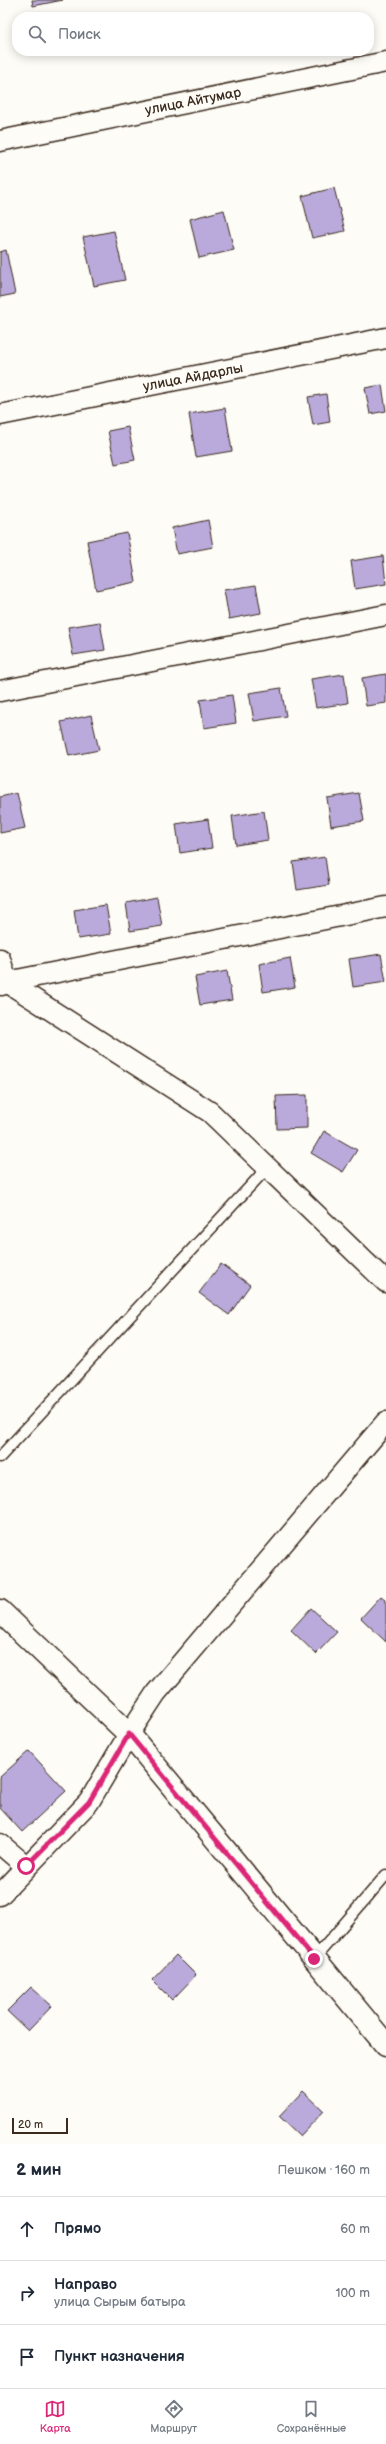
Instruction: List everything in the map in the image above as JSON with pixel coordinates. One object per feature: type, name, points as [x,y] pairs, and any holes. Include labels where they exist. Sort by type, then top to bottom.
[{"type":"street","name":"улица Айтумар","points":[[0,140],[386,62]]},
{"type":"street","name":"улица Айдарлы","points":[[0,415],[386,338]]},
{"type":"street","points":[[0,691],[386,615]]},
{"type":"street","points":[[4,984],[386,907]]},
{"type":"street","points":[[0,959],[4,984],[210,1112],[386,1282]]},
{"type":"street","points":[[0,1895],[26,1866],[89,1802],[129,1734],[156,1693],[386,1422]]},
{"type":"street","points":[[0,1610],[129,1734],[386,2045]]},
{"type":"street","points":[[0,1844],[26,1866]]},
{"type":"lane","points":[[0,1457],[267,1168]]},
{"type":"lane","points":[[314,1959],[386,1875]]},
{"type":"building","points":[[32,0],[63,0],[33,6]]},
{"type":"building","points":[[334,188],[345,231],[312,238],[302,196]]},
{"type":"building","points":[[224,210],[234,250],[199,258],[190,219]]},
{"type":"building","points":[[114,231],[125,280],[94,286],[83,237]]},
{"type":"building","points":[[6,250],[15,294],[0,297],[0,252]]},
{"type":"building","points":[[382,385],[386,411],[370,414],[365,388]]},
{"type":"building","points":[[326,394],[330,422],[313,425],[308,397]]},
{"type":"building","points":[[225,408],[232,451],[196,457],[189,414]]},
{"type":"building","points":[[128,427],[135,460],[115,464],[108,431]]},
{"type":"building","points":[[208,520],[213,547],[177,554],[172,528]]},
{"type":"building","points":[[127,533],[136,582],[96,590],[87,541]]},
{"type":"building","points":[[383,556],[386,584],[355,589],[351,561]]},
{"type":"building","points":[[256,585],[261,613],[229,619],[224,590]]},
{"type":"building","points":[[100,622],[105,650],[73,655],[68,627]]},
{"type":"building","points":[[344,674],[348,703],[316,708],[311,679]]},
{"type":"building","points":[[386,674],[386,703],[366,706],[362,678]]},
{"type":"building","points":[[281,688],[286,716],[254,721],[249,693]]},
{"type":"building","points":[[232,695],[236,723],[204,728],[200,700]]},
{"type":"building","points":[[91,715],[99,750],[69,756],[61,722]]},
{"type":"building","points":[[17,793],[25,828],[0,833],[0,797]]},
{"type":"building","points":[[359,793],[364,821],[331,826],[327,798]]},
{"type":"building","points":[[264,811],[268,840],[236,845],[232,816]]},
{"type":"building","points":[[208,819],[212,848],[180,853],[176,824]]},
{"type":"building","points":[[325,857],[329,885],[297,890],[293,862]]},
{"type":"building","points":[[157,897],[162,926],[130,931],[126,903]]},
{"type":"building","points":[[106,905],[111,934],[78,939],[74,910]]},
{"type":"building","points":[[381,954],[386,982],[353,987],[349,959]]},
{"type":"building","points":[[290,958],[295,987],[263,992],[259,964]]},
{"type":"building","points":[[227,971],[232,1000],[200,1005],[195,977]]},
{"type":"building","points":[[307,1095],[307,1128],[277,1129],[276,1096]]},
{"type":"building","points":[[324,1131],[357,1150],[343,1172],[311,1153]]},
{"type":"building","points":[[221,1264],[250,1285],[229,1315],[199,1293]]},
{"type":"building","points":[[381,1596],[386,1600],[386,1642],[361,1618]]},
{"type":"building","points":[[311,1608],[337,1632],[316,1654],[291,1630]]},
{"type":"building","points":[[29,1751],[66,1791],[22,1832],[0,1808],[0,1777]]},
{"type":"building","points":[[176,1955],[196,1975],[172,2000],[152,1980]]},
{"type":"building","points":[[31,1987],[52,2006],[28,2031],[7,2011]]},
{"type":"building","points":[[303,2091],[324,2111],[300,2136],[279,2116]]},
{"type":"route","points":[[26,1866],[89,1802],[129,1734],[314,1959]]}]
